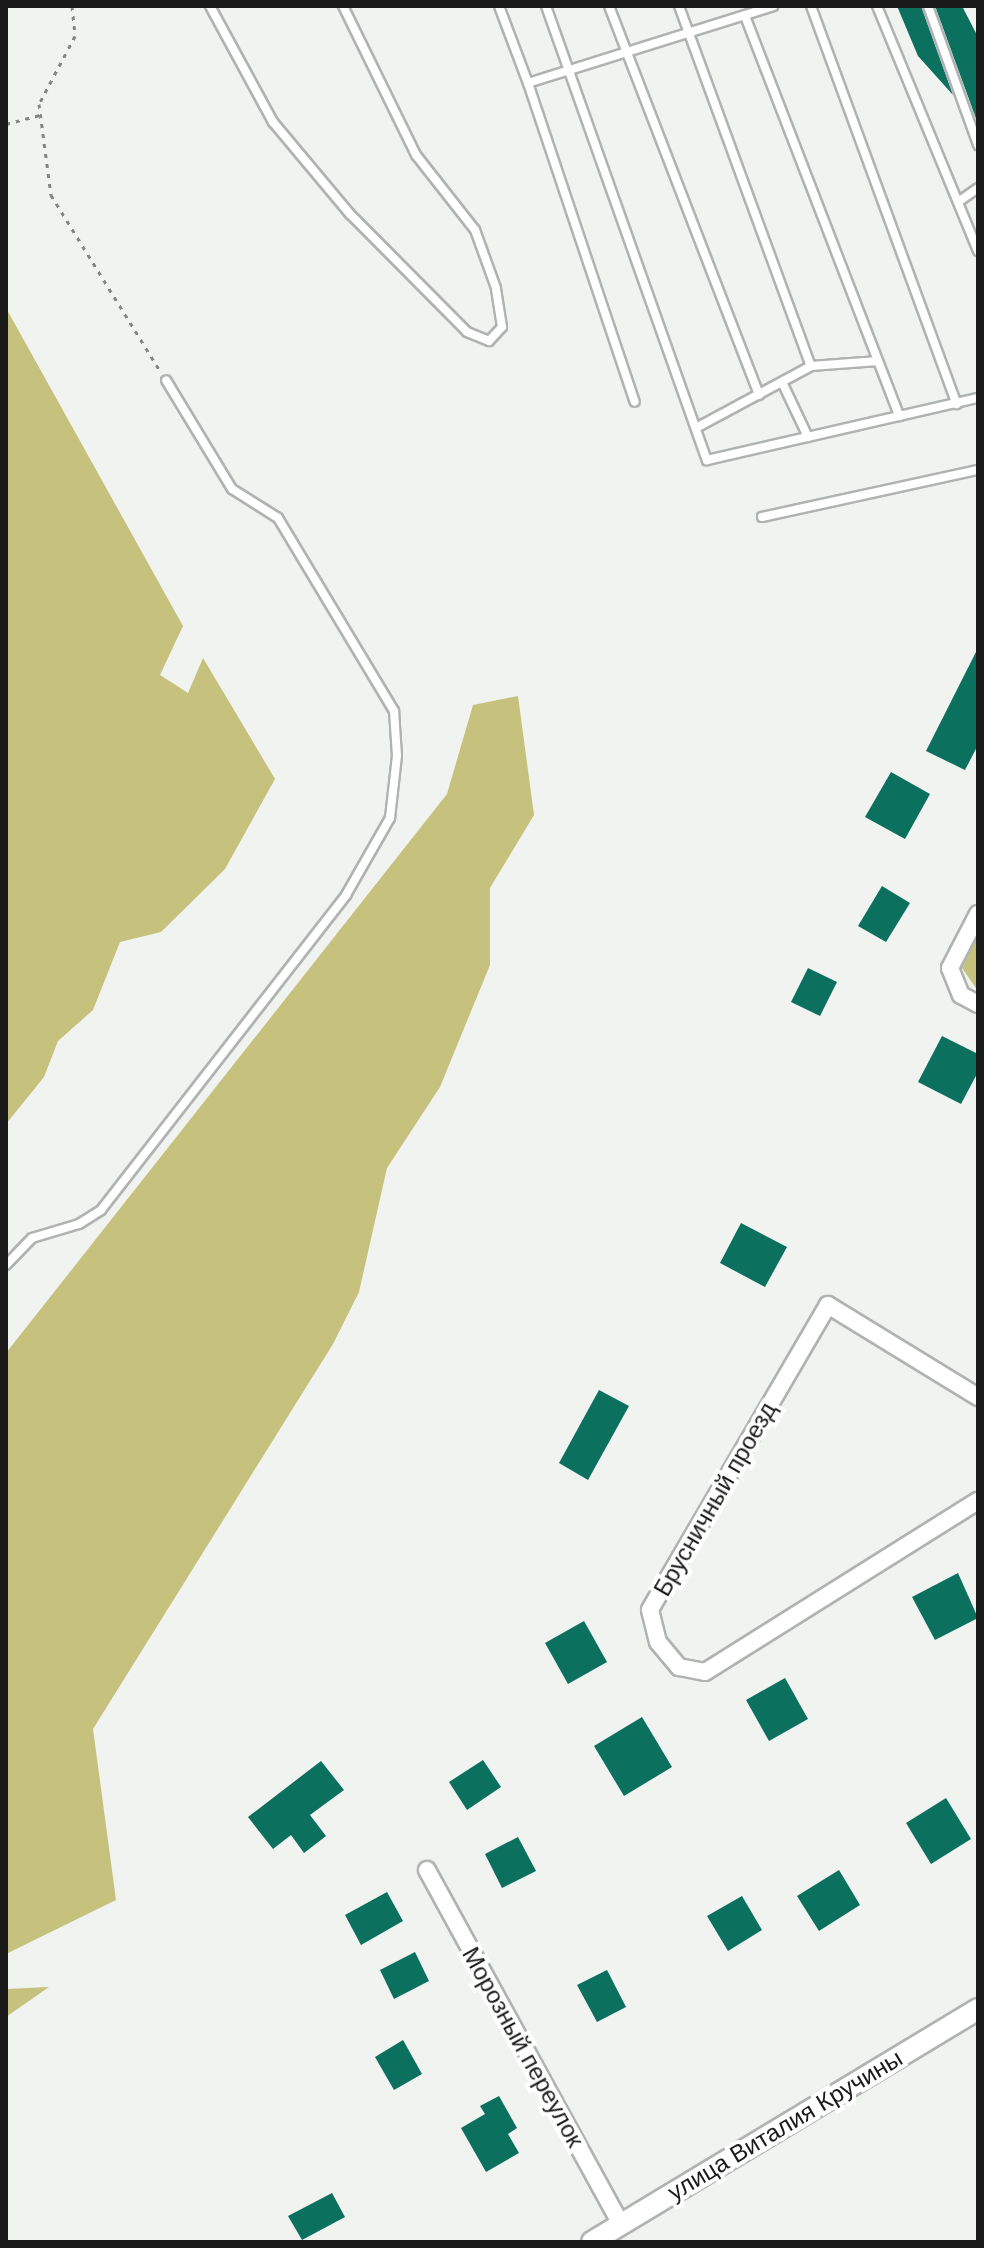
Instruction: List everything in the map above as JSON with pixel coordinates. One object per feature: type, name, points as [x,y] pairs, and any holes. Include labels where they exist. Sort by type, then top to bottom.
[{"type":"street","points":[[978,914],[950,968],[961,995],[978,1004]]},
{"type":"street","name":"Брусничный проезд","points":[[978,1397],[828,1305],[650,1610],[658,1642],[679,1667],[705,1672],[978,1501]]},
{"type":"street","name":"Морозный переулок","points":[[427,1870],[621,2224]]},
{"type":"street","name":"улица Виталия Кручины","points":[[592,2242],[978,2009]]},
{"type":"lane","points":[[210,6],[273,122],[361,225],[467,332],[489,341],[502,327],[496,288],[475,230],[416,155],[343,6]]},
{"type":"lane","points":[[499,6],[528,83],[635,402]]},
{"type":"lane","points":[[546,6],[707,460],[978,398]]},
{"type":"lane","points":[[609,6],[759,395]]},
{"type":"lane","points":[[679,6],[811,366]]},
{"type":"lane","points":[[733,6],[741,17],[899,416]]},
{"type":"lane","points":[[528,83],[773,6]]},
{"type":"lane","points":[[811,6],[957,404]]},
{"type":"lane","points":[[877,6],[978,251]]},
{"type":"lane","points":[[928,6],[978,145]]},
{"type":"lane","points":[[958,202],[978,188]]},
{"type":"lane","points":[[696,428],[811,366],[878,361]]},
{"type":"lane","points":[[6,1265],[32,1238],[79,1224],[101,1210],[346,895],[390,818],[397,756],[394,711],[278,518],[232,489],[166,380]]},
{"type":"lane","points":[[782,382],[808,437]]},
{"type":"lane","points":[[762,517],[978,470]]},
{"type":"path","points":[[72,6],[75,36],[39,104],[51,195],[166,380]]},
{"type":"path","points":[[6,124],[40,115]]},
{"type":"shaded area","points":[[6,308],[183,626],[160,675],[188,693],[203,658],[275,779],[225,869],[161,932],[120,942],[93,1010],[58,1041],[44,1077],[6,1124]]},
{"type":"shaded area","points":[[518,696],[534,815],[490,888],[490,965],[440,1087],[387,1168],[359,1292],[333,1344],[93,1729],[116,1900],[6,1954],[6,1353],[447,794],[473,705]]},
{"type":"shaded area","points":[[978,936],[978,991],[962,968]]},
{"type":"shaded area","points":[[49,1987],[6,2017],[6,1989]]},
{"type":"building","points":[[897,6],[921,6],[953,95],[918,56]]},
{"type":"building","points":[[935,6],[962,6],[978,37],[978,124]]},
{"type":"building","points":[[978,648],[978,745],[965,770],[926,751]]},
{"type":"building","points":[[891,772],[930,794],[905,839],[865,817]]},
{"type":"building","points":[[882,886],[910,903],[886,942],[858,926]]},
{"type":"building","points":[[808,968],[837,982],[820,1016],[791,1002]]},
{"type":"building","points":[[942,1036],[978,1054],[978,1072],[961,1104],[918,1082]]},
{"type":"building","points":[[741,1223],[787,1247],[765,1287],[720,1263]]},
{"type":"building","points":[[599,1390],[629,1406],[588,1480],[559,1463]]},
{"type":"building","points":[[958,1573],[978,1618],[935,1640],[912,1597]]},
{"type":"building","points":[[584,1621],[607,1662],[568,1684],[545,1643]]},
{"type":"building","points":[[785,1678],[808,1719],[769,1741],[746,1700]]},
{"type":"building","points":[[642,1717],[672,1767],[624,1796],[594,1746]]},
{"type":"building","points":[[483,1760],[501,1787],[467,1810],[449,1782]]},
{"type":"building","points":[[321,1761],[344,1790],[310,1815],[326,1836],[304,1853],[291,1835],[273,1849],[248,1817]]},
{"type":"building","points":[[946,1798],[971,1839],[931,1864],[906,1823]]},
{"type":"building","points":[[518,1837],[536,1871],[502,1888],[485,1854]]},
{"type":"building","points":[[839,1870],[860,1905],[819,1931],[797,1896]]},
{"type":"building","points":[[387,1892],[403,1921],[361,1945],[345,1915]]},
{"type":"building","points":[[742,1896],[762,1930],[728,1951],[707,1916]]},
{"type":"building","points":[[415,1952],[429,1981],[394,1999],[380,1970]]},
{"type":"building","points":[[607,1970],[626,2007],[597,2022],[577,1985]]},
{"type":"building","points":[[403,2040],[422,2074],[394,2090],[375,2057]]},
{"type":"building","points":[[499,2096],[517,2128],[508,2134],[519,2153],[486,2172],[461,2128],[485,2114],[480,2106]]},
{"type":"building","points":[[332,2193],[345,2217],[302,2240],[288,2216]]}]
